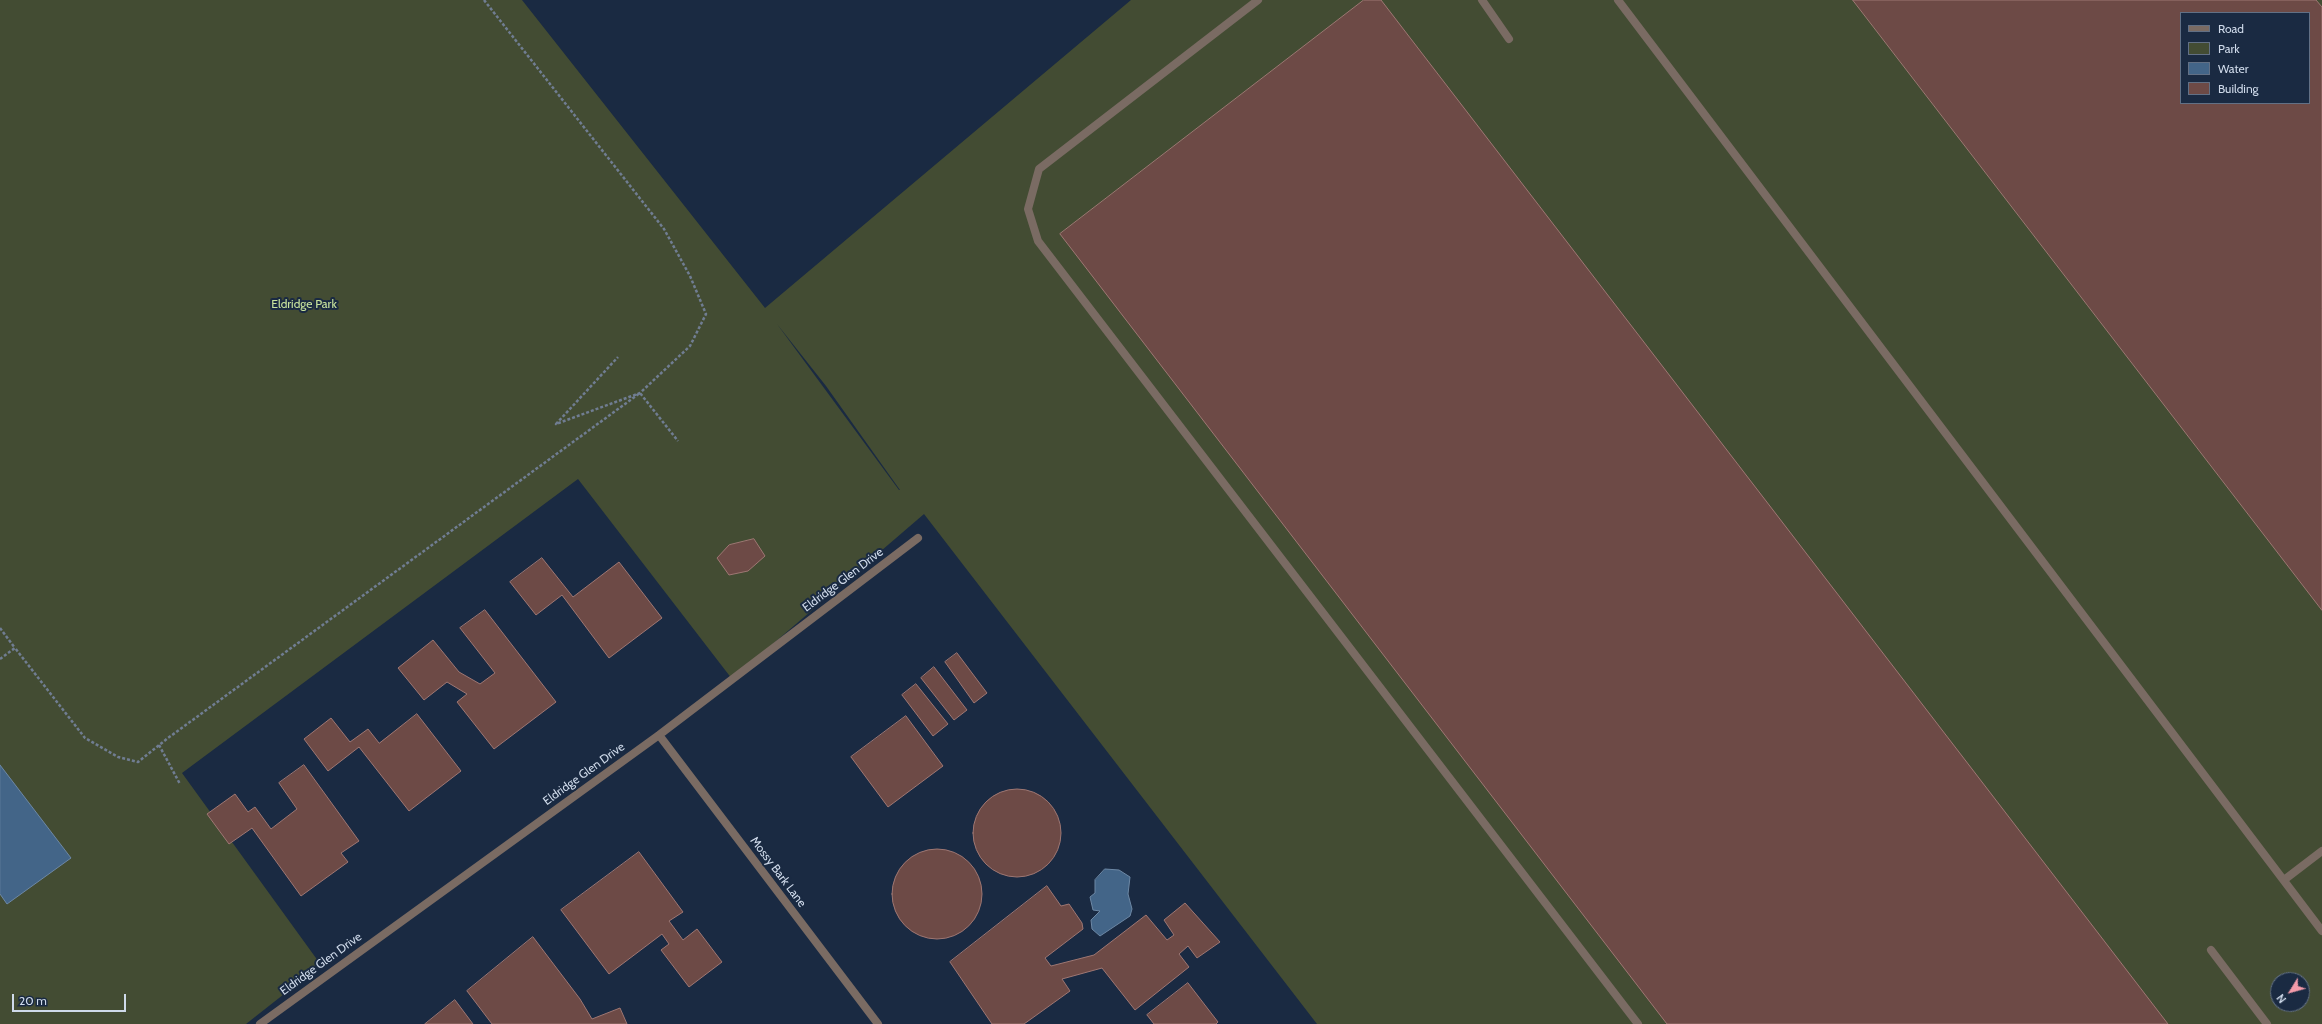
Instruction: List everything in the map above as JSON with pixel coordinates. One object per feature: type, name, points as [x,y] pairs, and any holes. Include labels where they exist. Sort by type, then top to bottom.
[{"type":"street","points":[[1258,0],[1039,169],[1028,208],[1038,242],[1638,1024]]},
{"type":"street","points":[[1482,0],[1509,39]]},
{"type":"street","points":[[1618,0],[2322,931]]},
{"type":"street","name":"Eldridge Glen Drive","points":[[260,1024],[659,735],[918,538]]},
{"type":"street","name":"Mossy Bark Lane","points":[[659,735],[878,1024]]},
{"type":"street","points":[[2284,880],[2322,851]]},
{"type":"street","points":[[2211,950],[2266,1024]]},
{"type":"path","points":[[0,628],[85,738],[118,757],[138,762],[159,745],[640,393],[690,346],[706,314],[690,276],[664,229],[484,0]]},
{"type":"path","points":[[618,356],[556,424],[640,393]]},
{"type":"path","points":[[640,393],[678,441]]},
{"type":"path","points":[[0,659],[15,648]]},
{"type":"path","points":[[159,745],[180,784]]},
{"type":"green space","name":"Eldridge Park","points":[[0,0],[522,0],[765,308],[1131,0],[2322,0],[2322,1024],[1317,1024],[924,514],[732,679],[578,479],[182,773],[321,965],[246,1024],[0,1024]],"holes":[[[777,324],[826,386],[900,490]]]},
{"type":"water","points":[[0,765],[71,858],[7,904],[0,894]]},
{"type":"water","points":[[1105,869],[1119,870],[1130,877],[1128,894],[1132,909],[1130,916],[1100,936],[1092,929],[1091,920],[1100,911],[1093,910],[1090,897],[1095,893],[1095,880]]},
{"type":"building","points":[[1364,0],[1381,0],[2168,1024],[1667,1024],[1060,234]]},
{"type":"building","points":[[1853,0],[2316,0],[2322,7],[2322,610]]},
{"type":"building","points":[[754,539],[765,556],[748,571],[729,575],[717,558],[729,545]]},
{"type":"building","points":[[542,558],[573,597],[619,562],[662,618],[609,658],[562,595],[536,615],[510,582]]},
{"type":"building","points":[[485,610],[556,702],[494,749],[457,702],[467,694],[447,682],[424,700],[398,668],[433,640],[459,672],[480,684],[495,673],[460,628]]},
{"type":"building","points":[[957,653],[987,693],[974,703],[945,662]]},
{"type":"building","points":[[934,667],[967,710],[954,720],[921,678]]},
{"type":"building","points":[[916,684],[948,724],[933,736],[902,695]]},
{"type":"building","points":[[417,714],[461,771],[409,811],[359,747],[328,771],[304,739],[331,718],[350,742],[368,729],[379,743]]},
{"type":"building","points":[[906,716],[943,766],[888,807],[851,757]]},
{"type":"building","points":[[304,765],[359,841],[341,853],[348,862],[301,896],[252,828],[229,844],[207,814],[235,794],[248,812],[255,807],[271,829],[297,809],[279,783]]},
{"type":"building","points":[[1008,789],[1026,789],[1042,796],[1054,808],[1061,824],[1061,842],[1054,858],[1042,870],[1026,877],[1008,877],[992,870],[980,858],[973,842],[973,824],[980,808],[992,796]]},
{"type":"building","points":[[937,849],[954,853],[969,862],[978,877],[982,894],[978,911],[969,926],[954,935],[937,939],[920,935],[905,926],[896,911],[892,894],[896,877],[905,862],[920,853]]},
{"type":"building","points":[[639,852],[683,912],[669,921],[683,940],[697,929],[722,962],[689,987],[661,950],[669,944],[662,934],[609,974],[561,910]]},
{"type":"building","points":[[1047,886],[1061,906],[1069,904],[1082,923],[1083,929],[1045,958],[1051,966],[1094,955],[1146,915],[1167,940],[1174,935],[1164,920],[1185,903],[1220,942],[1197,958],[1188,946],[1179,954],[1189,967],[1135,1010],[1102,968],[1062,979],[1070,991],[1024,1024],[992,1024],[950,962]]},
{"type":"building","points":[[533,937],[580,999],[592,1019],[620,1008],[627,1024],[492,1024],[467,991]]},
{"type":"building","points":[[1188,983],[1218,1022],[1216,1024],[1154,1024],[1147,1015]]},
{"type":"building","points":[[455,1000],[473,1024],[425,1024]]}]
